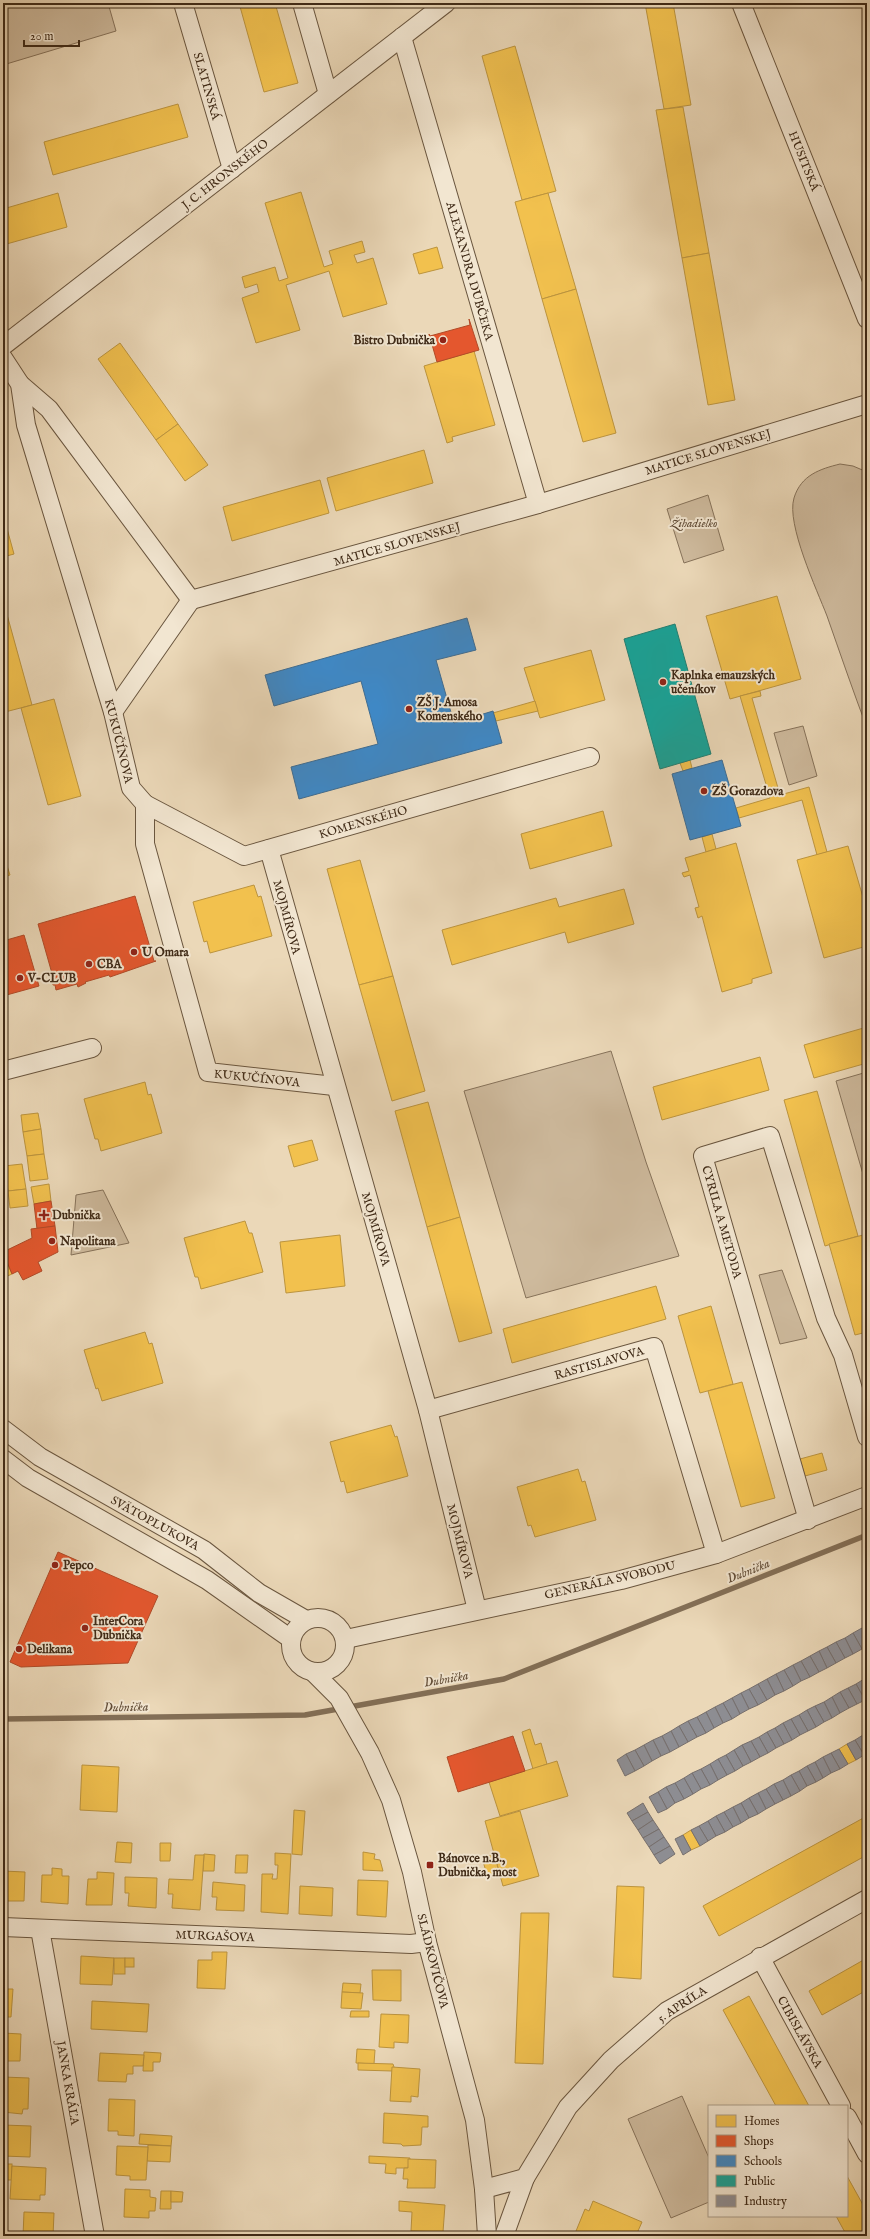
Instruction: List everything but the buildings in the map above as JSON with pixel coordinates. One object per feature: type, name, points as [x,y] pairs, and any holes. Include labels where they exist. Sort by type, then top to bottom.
[{"type":"street","name":"SLATINSKÁ","points":[[183,3],[232,169]]},
{"type":"street","points":[[302,3],[328,94]]},
{"type":"street","name":"J. C. HRONSKÉHO","points":[[3,346],[446,3]]},
{"type":"street","name":"HUSITSKÁ","points":[[741,3],[867,319]]},
{"type":"street","name":"ALEXANDRA DUBČEKA","points":[[402,38],[538,504]]},
{"type":"street","name":"KUKUČÍNOVA","points":[[3,358],[20,384],[26,425],[113,712],[131,788],[145,804],[145,844],[208,1072],[334,1086]]},
{"type":"street","points":[[20,384],[49,409],[191,600],[113,712]]},
{"type":"street","name":"MATICE SLOVENSKEJ","points":[[191,600],[538,504],[867,404]]},
{"type":"street","name":"KOMENSKÉHO","points":[[145,804],[244,856],[590,757]]},
{"type":"street","name":"MOJMÍROVA","points":[[269,849],[334,1086],[428,1410],[477,1610]]},
{"type":"street","points":[[3,1071],[92,1048]]},
{"type":"street","name":"CYRILA A METODA","points":[[808,1520],[703,1156],[770,1136],[826,1318],[843,1354],[867,1437]]},
{"type":"street","name":"RASTISLAVOVA","points":[[428,1410],[654,1347],[716,1554]]},
{"type":"street","name":"SVÄTOPLUKOVA","points":[[3,1429],[40,1457],[204,1550],[259,1593],[306,1620]]},
{"type":"street","name":"SVÄTOPLUKOVA","points":[[3,1459],[28,1478],[207,1580],[291,1639]]},
{"type":"street","name":"GENERÁLA SVOBODU","points":[[346,1638],[621,1580],[716,1554],[808,1520],[867,1496]]},
{"type":"street","points":[[324,1618],[338,1625],[346,1638],[345,1654],[336,1667],[313,1672],[298,1663],[291,1646],[291,1639],[296,1628],[306,1620],[324,1618]]},
{"type":"street","name":"SLÁDKOVIČOVA","points":[[336,1667],[339,1698]]},
{"type":"street","name":"SLÁDKOVIČOVA","points":[[313,1672],[339,1698],[354,1728],[370,1753],[391,1800],[412,1872],[427,1942],[475,2120],[484,2189],[487,2236]]},
{"type":"street","name":"5. APRÍLA","points":[[504,2236],[525,2178],[568,2107],[611,2060],[667,2011],[760,1957],[867,1899]]},
{"type":"street","name":"MURGAŠOVA","points":[[3,1927],[411,1944],[427,1942]]},
{"type":"street","name":"JANKA KRÁĽA","points":[[40,1929],[95,2236]]},
{"type":"street","name":"CIBISLÁVSKA","points":[[760,1957],[840,2105]]},
{"type":"street","points":[[848,2119],[867,2154]]},
{"type":"street","points":[[484,2189],[525,2178]]},
{"type":"green space","points":[[3,3],[108,3],[116,31],[3,65]]},
{"type":"green space","points":[[840,464],[853,466],[867,472],[867,728],[827,616],[810,574],[794,524],[794,498],[801,484],[812,474],[825,468]]},
{"type":"green space","name":"Žihadielko","points":[[708,495],[724,550],[684,563],[667,509]]},
{"type":"green space","points":[[803,726],[817,776],[789,785],[774,733]]},
{"type":"green space","points":[[611,1051],[646,1162],[679,1256],[526,1298],[464,1091]]},
{"type":"green space","points":[[867,1072],[867,1188],[836,1081]]},
{"type":"green space","points":[[103,1190],[129,1243],[71,1255],[76,1195]]},
{"type":"green space","points":[[782,1270],[807,1338],[780,1344],[759,1275]]},
{"type":"green space","points":[[682,2096],[708,2156],[708,2202],[671,2218],[628,2119]]},
{"type":"waterway","name":"Dubnička","points":[[3,1719],[305,1715],[504,1679],[867,1535]]},
{"type":"place","name":"Bistro Dubnička","points":[[443,340]]},
{"type":"place","name":"Kaplnka emauzských učeníkov","points":[[663,682]]},
{"type":"place","name":"ZŠ J. Amosa Komenského","points":[[409,709]]},
{"type":"place","name":"ZŠ Gorazdova","points":[[704,791]]},
{"type":"place","name":"U Omara","points":[[134,952]]},
{"type":"place","name":"CBA","points":[[89,964]]},
{"type":"place","name":"V-CLUB","points":[[20,978]]},
{"type":"place","name":"Dubnička","points":[[44,1215]]},
{"type":"place","name":"Napolitana","points":[[52,1241]]},
{"type":"place","name":"Pepco","points":[[55,1565]]},
{"type":"place","name":"InterCora Dubnička","points":[[85,1628]]},
{"type":"place","name":"Delikana","points":[[19,1649]]},
{"type":"place","name":"Bánovce n.B., Dubnička, most","points":[[430,1865]]}]
